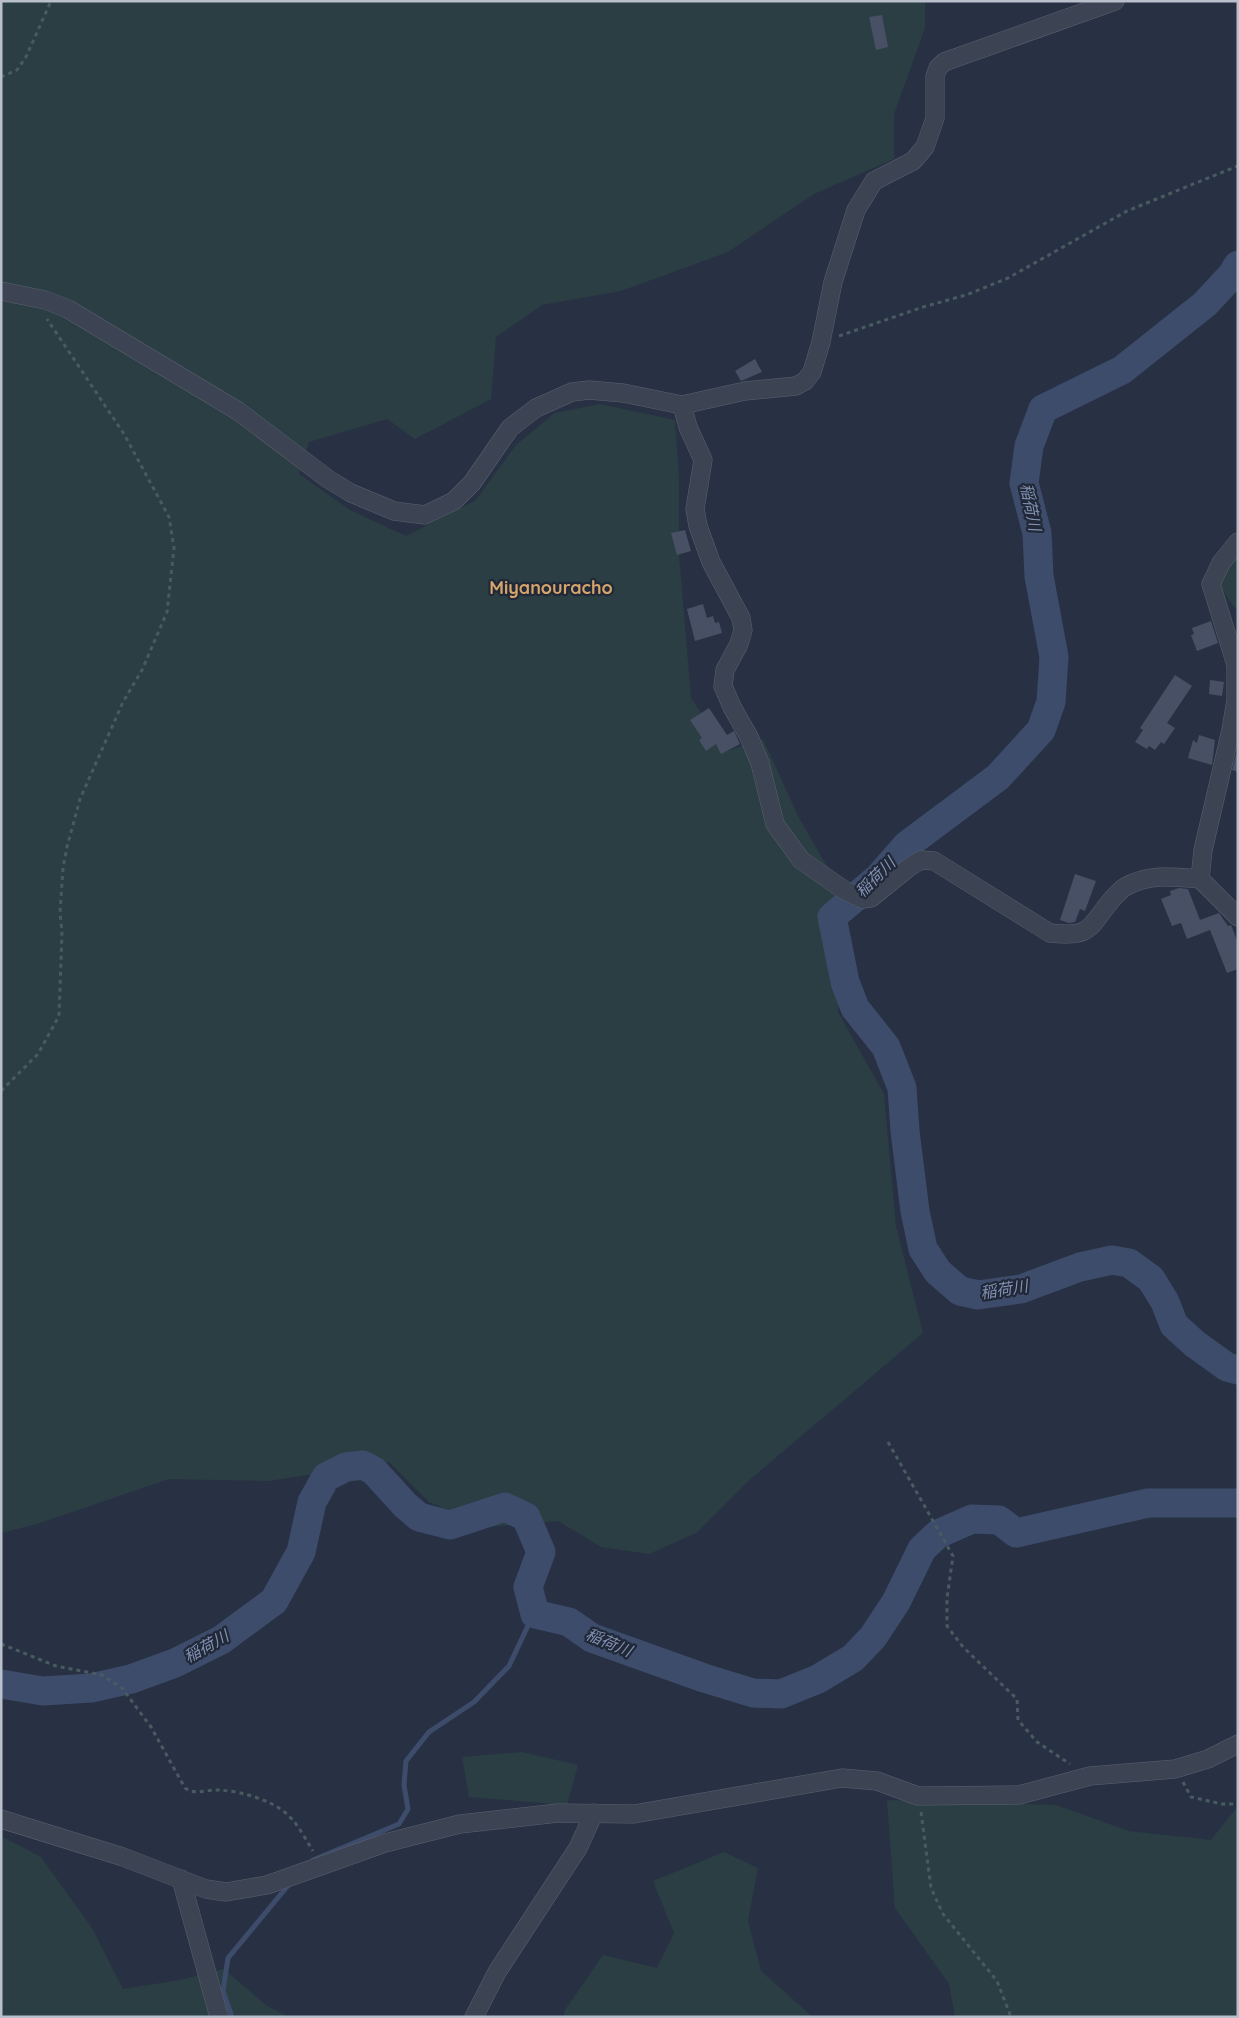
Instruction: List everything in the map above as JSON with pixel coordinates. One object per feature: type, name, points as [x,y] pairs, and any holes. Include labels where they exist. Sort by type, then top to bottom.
[{"type":"street","points":[[1,291],[33,298],[68,309],[238,411],[328,479],[351,493],[394,511],[425,515],[454,501],[472,483],[510,428],[536,408],[572,392],[589,390],[623,392],[682,405],[745,391],[796,386],[805,381],[812,372],[822,342],[833,282],[856,210],[874,181],[912,161],[925,147],[935,118],[935,76],[938,68],[944,62],[1115,1]]},
{"type":"street","points":[[682,405],[688,427],[703,460],[695,509],[698,526],[711,562],[741,618],[743,630],[739,644],[725,670],[723,686],[760,763],[775,824],[801,860],[844,890],[862,899],[871,898],[921,860],[934,861],[1050,933],[1072,935],[1088,930],[1123,887],[1140,880],[1159,876],[1200,879],[1238,917]]},
{"type":"street","points":[[1200,879],[1203,850],[1231,730],[1236,700],[1236,665],[1229,636],[1211,584],[1221,562],[1238,542]]},
{"type":"street","points":[[1,1819],[123,1857],[206,1889],[226,1892],[267,1885],[385,1843],[460,1824],[558,1813],[634,1814],[842,1778],[877,1781],[918,1796],[1019,1796],[1090,1776],[1175,1770],[1208,1759],[1238,1744]]},
{"type":"street","points":[[474,2017],[497,1972],[578,1848],[594,1813]]},
{"type":"street","points":[[181,1879],[219,2017]]},
{"type":"path","points":[[1,77],[17,70],[26,57],[51,1]]},
{"type":"path","points":[[822,342],[923,307],[966,295],[1008,278],[1127,211],[1238,166]]},
{"type":"path","points":[[1,1091],[38,1054],[59,1016],[62,932],[60,913],[63,868],[67,847],[80,799],[123,702],[142,670],[168,612],[174,548],[169,517],[124,434],[33,298]]},
{"type":"path","points":[[888,1442],[953,1556],[947,1598],[947,1626],[963,1647],[1017,1699],[1018,1720],[1036,1742],[1090,1776]]},
{"type":"path","points":[[1,1644],[56,1666],[102,1675],[122,1688],[151,1727],[185,1788],[189,1791],[217,1790],[243,1794],[273,1805],[289,1816],[323,1865]]},
{"type":"path","points":[[1175,1770],[1191,1797],[1222,1804],[1238,1804]]},
{"type":"path","points":[[918,1796],[931,1888],[943,1914],[996,1982],[1011,2017]]},
{"type":"shaded area","points":[[1,1],[925,1],[925,28],[894,114],[894,159],[814,194],[728,252],[621,291],[542,305],[496,337],[491,399],[415,439],[387,419],[309,442],[299,474],[350,510],[406,536],[475,501],[516,445],[555,413],[600,404],[675,420],[679,476],[679,555],[691,698],[727,751],[763,739],[798,816],[848,903],[838,1012],[884,1094],[896,1226],[923,1333],[747,1482],[696,1533],[649,1554],[601,1547],[558,1521],[490,1527],[429,1502],[389,1462],[269,1481],[169,1479],[37,1524],[1,1533]]},
{"type":"shaded area","points":[[1238,553],[1238,612],[1220,587],[1224,569]]},
{"type":"shaded area","points":[[522,1752],[578,1765],[567,1805],[469,1797],[462,1757]]},
{"type":"shaded area","points":[[887,1800],[1056,1805],[1129,1831],[1211,1840],[1238,1806],[1238,2017],[955,2017],[949,1984],[895,1908]]},
{"type":"shaded area","points":[[1,1836],[41,1857],[92,1928],[123,1989],[180,1980],[224,1969],[267,2006],[289,2017],[1,2017]]},
{"type":"shaded area","points":[[724,1852],[758,1868],[748,1921],[761,1971],[813,2017],[563,2017],[565,2010],[603,1955],[657,1968],[674,1933],[653,1881]]},
{"type":"building","points":[[882,15],[888,47],[876,50],[869,17]]},
{"type":"building","points":[[755,359],[762,372],[741,381],[735,371]]},
{"type":"building","points":[[685,530],[691,551],[677,555],[671,533]]},
{"type":"building","points":[[703,604],[707,618],[713,616],[715,623],[719,622],[722,633],[695,641],[687,609]]},
{"type":"building","points":[[1211,621],[1218,643],[1197,651],[1191,635],[1194,634],[1192,628]]},
{"type":"building","points":[[1175,675],[1192,686],[1167,723],[1175,728],[1164,744],[1161,742],[1155,750],[1149,746],[1147,749],[1135,742],[1143,730],[1140,728]]},
{"type":"building","points":[[1210,680],[1224,682],[1222,696],[1209,694]]},
{"type":"building","points":[[709,708],[727,735],[734,731],[740,744],[721,754],[716,744],[706,751],[699,740],[702,738],[690,720]]},
{"type":"building","points":[[1199,735],[1215,740],[1212,765],[1188,758],[1193,740],[1197,743]]},
{"type":"building","points":[[1236,754],[1238,755],[1238,772],[1232,770]]},
{"type":"building","points":[[1075,874],[1096,881],[1085,911],[1080,909],[1075,922],[1069,923],[1060,920]]},
{"type":"building","points":[[1179,888],[1188,889],[1200,920],[1219,913],[1228,926],[1231,925],[1238,943],[1238,969],[1227,973],[1210,930],[1187,939],[1181,923],[1172,926],[1161,899],[1171,895],[1170,891]]},
{"type":"waterway","name":"稲荷川","points":[[1238,265],[1232,275],[1205,304],[1122,370],[1043,409],[1029,446],[1024,483],[1037,533],[1039,576],[1054,657],[1051,702],[1041,730],[998,777],[907,845],[878,878],[832,917],[845,982],[855,1008],[886,1047],[902,1088],[905,1131],[915,1211],[923,1249],[938,1272],[960,1291],[978,1295],[1021,1289],[1080,1267],[1112,1260],[1129,1263],[1151,1279],[1165,1302],[1174,1325],[1195,1344],[1227,1367],[1238,1370]]},
{"type":"waterway","name":"稲荷川","points":[[1,1684],[43,1691],[91,1688],[131,1679],[175,1663],[221,1640],[274,1601],[301,1552],[312,1502],[326,1477],[346,1467],[363,1465],[374,1471],[405,1505],[419,1517],[450,1525],[505,1507],[526,1517],[541,1552],[528,1587],[535,1614],[569,1622],[592,1638],[704,1678],[753,1693],[781,1694],[818,1679],[853,1658],[873,1637],[896,1602],[922,1549],[938,1534],[972,1519],[999,1520],[1016,1533],[1148,1503],[1238,1503]]},
{"type":"waterway","points":[[313,1860],[399,1824],[408,1809],[404,1785],[406,1761],[429,1732],[474,1702],[509,1666],[534,1613]]},
{"type":"waterway","points":[[232,2017],[223,1991],[228,1958],[291,1882]]},
{"type":"district","name":"Miyanouracho","points":[[551,587]]}]
